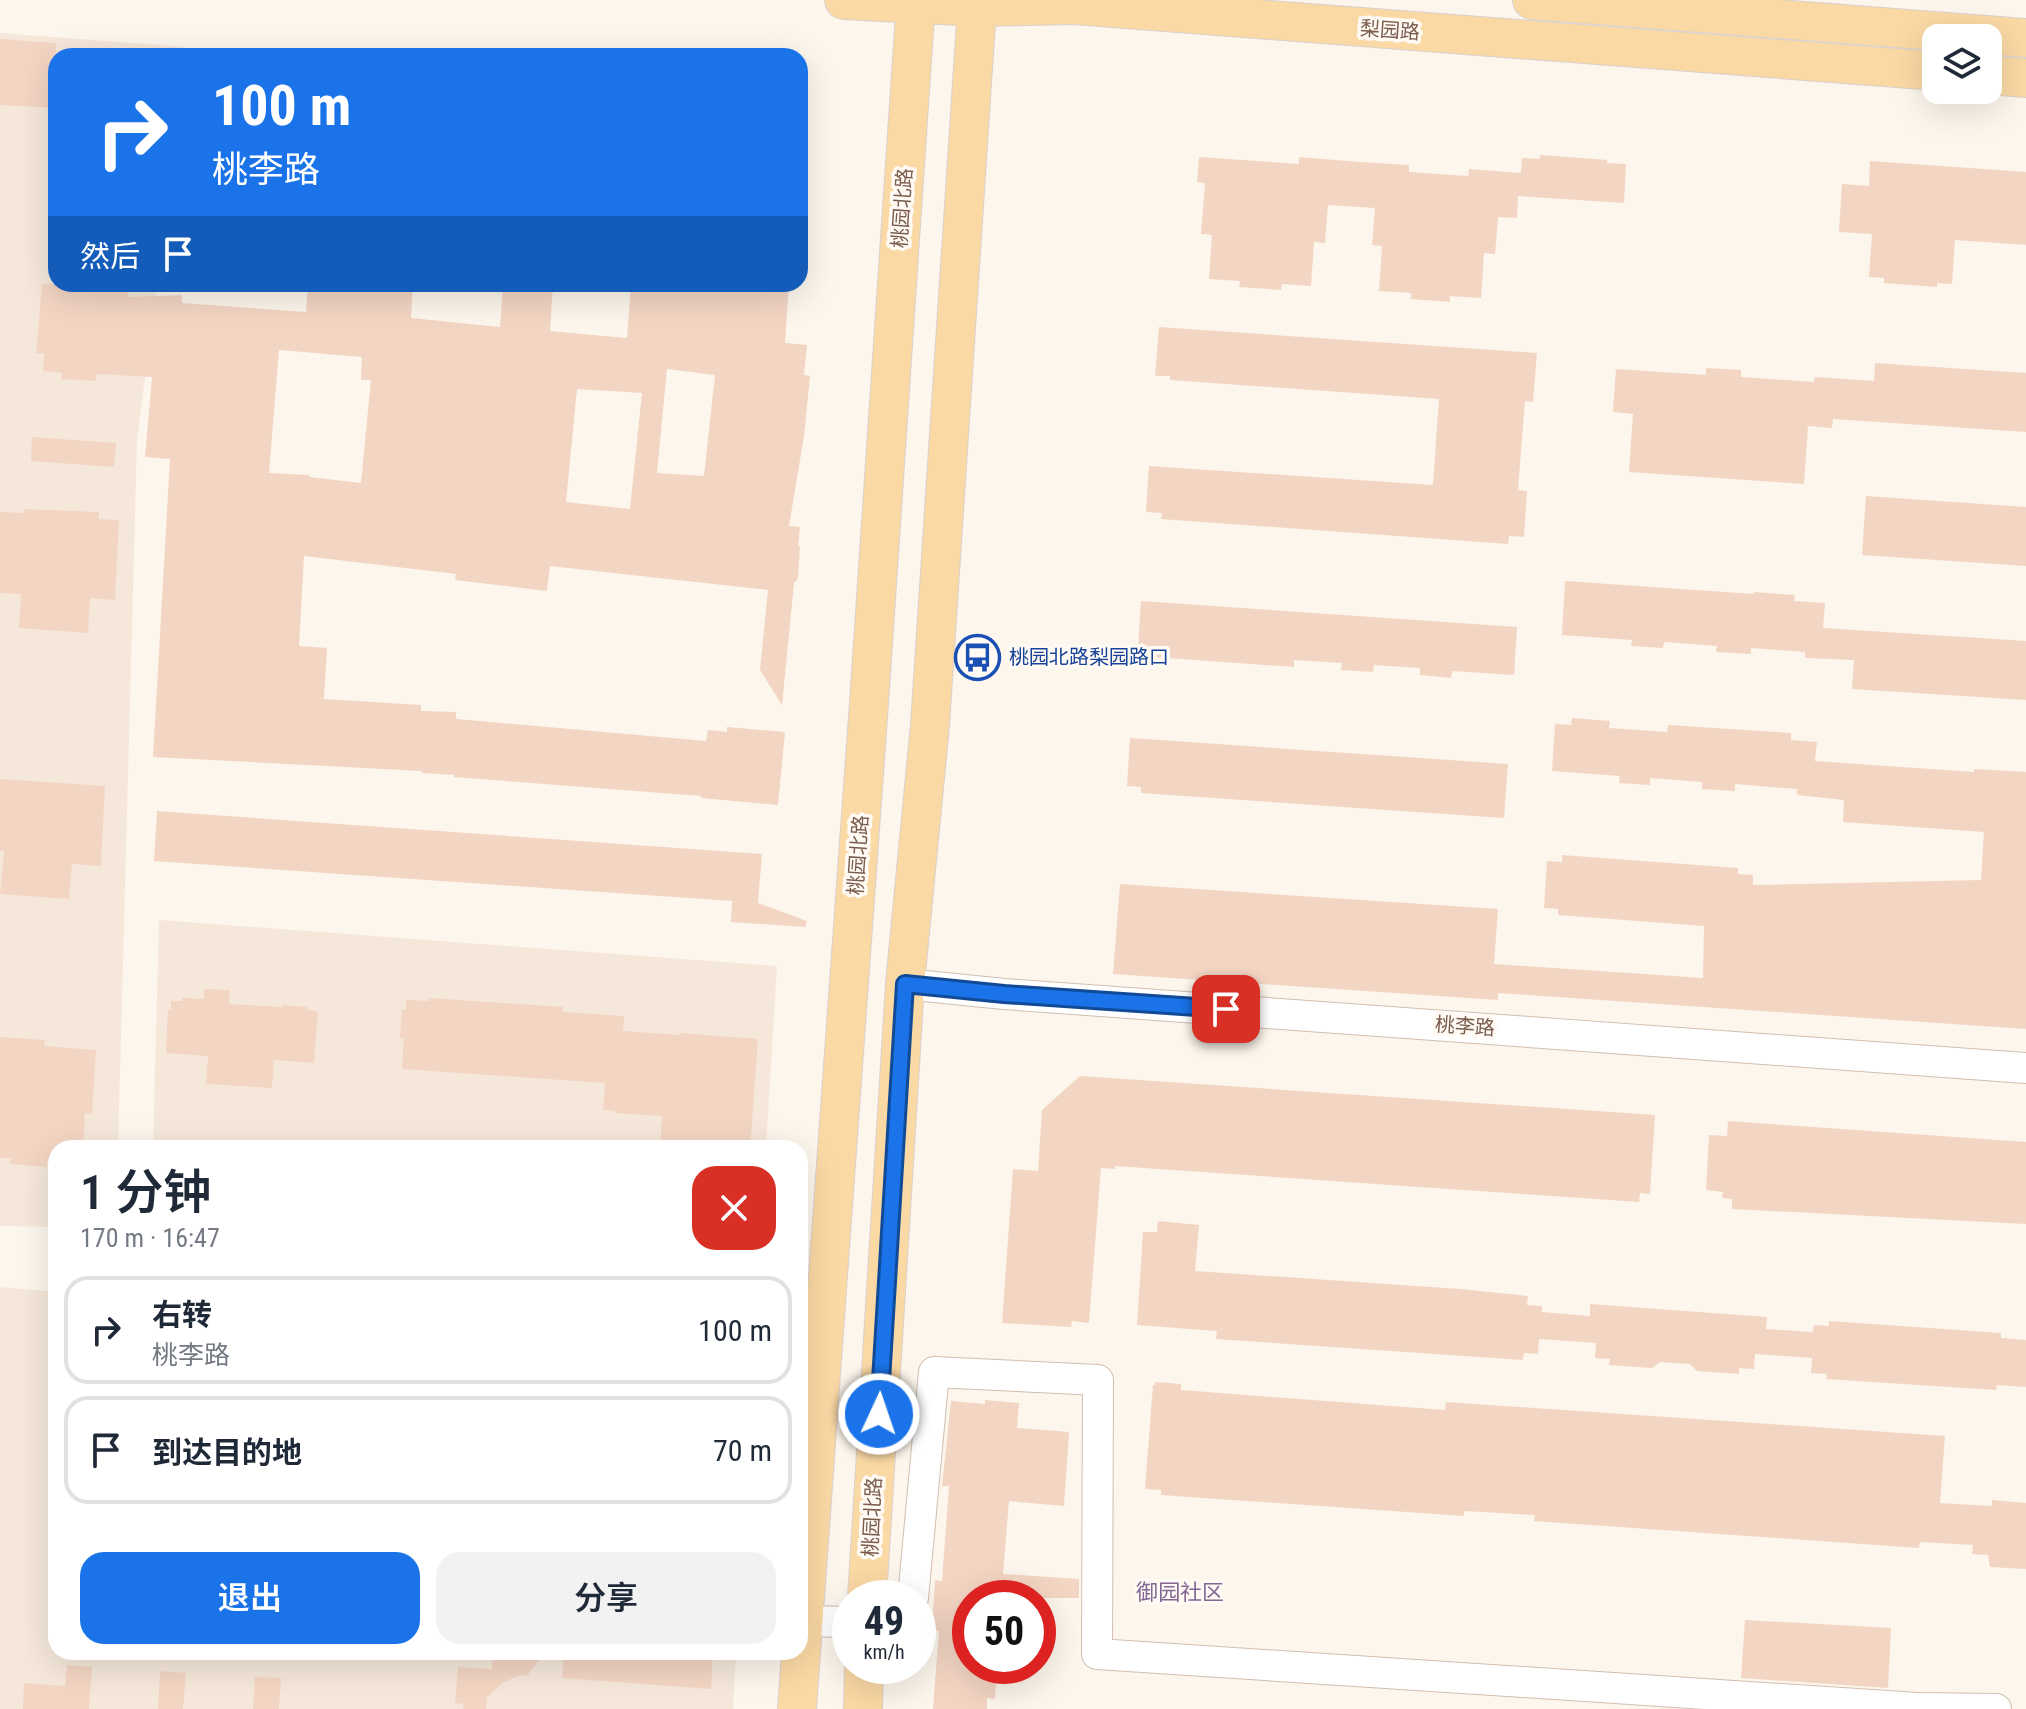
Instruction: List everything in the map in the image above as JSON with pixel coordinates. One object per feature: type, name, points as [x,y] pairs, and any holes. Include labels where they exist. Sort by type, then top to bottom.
[{"type":"main road","name":"梨园路","points":[[844,0],[1074,5],[1922,70]]},
{"type":"main road","points":[[1532,0],[2026,38]]},
{"type":"main road","name":"桃园北路","points":[[808,1539],[916,2]]},
{"type":"main road","name":"桃园北路","points":[[868,1580],[905,984],[930,725],[978,3]]},
{"type":"main road","points":[[2002,76],[2026,78]]},
{"type":"main road","name":"桃园北路","points":[[797,1709],[800,1660]]},
{"type":"main road","points":[[863,1709],[864,1684]]},
{"type":"street","name":"桃李路","points":[[905,984],[1004,994],[2026,1068]]},
{"type":"street","points":[[915,1580],[934,1372],[1098,1380],[1097,1654],[1918,1708],[1996,1709]]},
{"type":"street","points":[[808,1621],[832,1622]]},
{"type":"shaded area","points":[[0,33],[186,47],[48,48],[48,292],[156,292],[137,440],[118,1140],[48,1140],[48,1227],[0,1226]]},
{"type":"shaded area","points":[[159,920],[777,966],[766,1140],[153,1140]]},
{"type":"shaded area","points":[[0,1287],[48,1291],[48,1660],[736,1660],[733,1709],[0,1709]]},
{"type":"building","points":[[0,39],[56,43],[56,48],[48,48],[48,108],[0,105]]},
{"type":"building","points":[[1540,155],[1626,164],[1624,203],[1518,196],[1517,218],[1498,217],[1495,254],[1484,253],[1481,298],[1450,296],[1450,302],[1411,299],[1411,293],[1379,291],[1382,246],[1372,245],[1375,208],[1328,205],[1325,243],[1314,242],[1311,286],[1282,284],[1281,290],[1239,287],[1240,281],[1209,279],[1212,235],[1201,234],[1205,183],[1197,182],[1199,157],[1299,164],[1299,157],[1409,165],[1409,172],[1468,176],[1469,169],[1521,173],[1522,158],[1540,159]]},
{"type":"building","points":[[1870,161],[2026,172],[2026,245],[1955,240],[1952,284],[1937,283],[1937,287],[1884,283],[1884,278],[1869,277],[1872,234],[1839,232],[1842,184],[1869,186]]},
{"type":"building","points":[[42,284],[48,284],[48,292],[128,292],[128,297],[182,295],[182,303],[306,312],[307,292],[413,292],[411,318],[500,327],[502,292],[552,292],[550,331],[627,338],[630,292],[788,292],[785,343],[807,345],[804,375],[810,376],[789,526],[800,527],[800,546],[782,705],[760,670],[768,590],[550,566],[547,591],[455,580],[456,574],[304,556],[299,646],[327,648],[324,699],[421,705],[421,711],[456,712],[456,719],[706,741],[708,730],[727,732],[727,727],[785,732],[778,805],[454,777],[422,771],[153,757],[170,459],[145,457],[152,377],[97,374],[96,381],[61,379],[62,373],[43,371],[44,354],[36,353]],"holes":[[[279,350],[362,357],[361,380],[371,380],[361,483],[269,473]],[[667,369],[715,375],[704,476],[657,473]],[[577,389],[642,393],[630,509],[566,502]]]},
{"type":"building","points":[[1159,327],[1537,353],[1533,402],[1525,401],[1518,490],[1527,491],[1524,537],[1509,536],[1508,544],[1161,519],[1162,513],[1146,512],[1149,466],[1433,485],[1439,399],[1170,380],[1170,376],[1155,376]]},
{"type":"building","points":[[1875,363],[2026,373],[2026,432],[1833,419],[1832,428],[1808,426],[1804,484],[1629,472],[1633,414],[1613,412],[1616,369],[1706,375],[1706,368],[1741,370],[1741,377],[1814,382],[1815,377],[1874,381]]},
{"type":"building","points":[[32,437],[116,443],[114,467],[31,461]]},
{"type":"building","points":[[1866,496],[2026,507],[2026,566],[1862,555]]},
{"type":"building","points":[[24,509],[99,512],[99,519],[119,520],[115,600],[90,598],[88,633],[19,628],[21,594],[0,593],[0,512],[23,513]]},
{"type":"building","points":[[1565,581],[1795,595],[1794,601],[1825,603],[1823,628],[2026,641],[2026,700],[1852,689],[1854,660],[1805,658],[1805,652],[1751,648],[1751,654],[1716,652],[1717,646],[1664,642],[1663,648],[1631,646],[1632,640],[1562,635]]},
{"type":"building","points":[[1141,601],[1517,627],[1514,675],[1452,671],[1451,678],[1420,675],[1420,668],[1374,665],[1373,672],[1341,670],[1342,663],[1294,660],[1294,667],[1153,657],[1154,649],[1138,648]]},
{"type":"building","points":[[1572,718],[1610,721],[1609,728],[1667,732],[1668,725],[1791,733],[1791,740],[1817,742],[1815,761],[1974,772],[1974,769],[2026,772],[2026,1029],[1498,993],[1498,1000],[1113,974],[1120,884],[1498,909],[1494,964],[1703,978],[1704,926],[1558,915],[1558,909],[1544,908],[1547,861],[1562,862],[1562,855],[1738,868],[1738,874],[1753,875],[1753,885],[1981,880],[1984,832],[1843,822],[1844,800],[1797,795],[1797,789],[1735,784],[1735,791],[1702,789],[1702,782],[1650,778],[1650,785],[1619,783],[1620,776],[1552,771],[1555,724],[1571,725]]},
{"type":"building","points":[[1130,738],[1508,764],[1504,818],[1141,793],[1141,787],[1127,786]]},
{"type":"building","points":[[0,779],[105,786],[101,866],[72,864],[69,899],[0,894],[4,851],[0,851]]},
{"type":"building","points":[[157,811],[762,854],[758,903],[807,921],[805,927],[731,922],[732,901],[154,861]]},
{"type":"building","points":[[204,989],[230,990],[229,1004],[282,1005],[318,1011],[314,1063],[274,1060],[272,1088],[206,1084],[208,1056],[166,1053],[171,1001],[204,999]]},
{"type":"building","points":[[429,998],[563,1007],[563,1012],[624,1016],[623,1031],[758,1039],[751,1140],[660,1140],[662,1116],[603,1110],[605,1083],[402,1069],[402,1009],[406,1010],[406,1000],[429,1001]]},
{"type":"building","points":[[0,1037],[45,1040],[44,1046],[96,1050],[92,1114],[85,1113],[83,1140],[48,1140],[47,1167],[10,1164],[11,1158],[0,1158]]},
{"type":"building","points":[[1080,1076],[1655,1115],[1650,1194],[1640,1193],[1639,1202],[1115,1166],[1115,1169],[1101,1168],[1089,1323],[1072,1321],[1071,1327],[1002,1323],[1013,1169],[1038,1171],[1042,1110]]},
{"type":"building","points":[[1728,1121],[2026,1142],[2026,1224],[1732,1209],[1732,1199],[1722,1198],[1723,1192],[1706,1190],[1709,1135],[1727,1136]]},
{"type":"building","points":[[1158,1221],[1199,1225],[1195,1271],[1528,1296],[1527,1305],[1542,1306],[1542,1312],[1590,1316],[1590,1304],[1767,1317],[1766,1329],[1813,1332],[1814,1325],[1829,1326],[1829,1321],[2001,1333],[2001,1338],[2026,1340],[2026,1387],[1997,1385],[1996,1390],[1826,1379],[1827,1374],[1811,1373],[1812,1358],[1755,1354],[1754,1369],[1739,1368],[1739,1374],[1697,1371],[1690,1364],[1660,1362],[1652,1368],[1609,1365],[1610,1359],[1595,1358],[1596,1343],[1539,1339],[1538,1354],[1524,1353],[1523,1360],[1216,1339],[1217,1331],[1137,1325],[1143,1232],[1157,1232]]},
{"type":"building","points":[[1155,1382],[1181,1384],[1181,1390],[1445,1410],[1446,1402],[1945,1436],[1940,1503],[1992,1506],[1992,1500],[2026,1503],[2026,1569],[1990,1567],[1988,1555],[1972,1554],[1973,1545],[1920,1542],[1919,1548],[1534,1521],[1535,1515],[1464,1511],[1464,1516],[1161,1495],[1161,1490],[1145,1489]]},
{"type":"building","points":[[985,1400],[1019,1403],[1017,1428],[1069,1432],[1064,1506],[1009,1501],[1003,1574],[1079,1579],[1079,1598],[1056,1598],[1056,1580],[952,1580],[952,1684],[996,1684],[995,1699],[987,1698],[987,1709],[933,1709],[939,1631],[936,1631],[936,1580],[942,1581],[949,1486],[942,1486],[951,1401],[985,1404]]},
{"type":"building","points":[[1745,1620],[1891,1628],[1888,1688],[1741,1678]]},
{"type":"building","points":[[493,1660],[539,1660],[527,1676],[520,1675],[504,1682],[487,1697],[486,1709],[463,1709],[464,1704],[455,1703],[458,1667],[492,1669]]},
{"type":"building","points":[[563,1660],[713,1660],[711,1689],[562,1678]]},
{"type":"building","points":[[67,1665],[92,1667],[89,1709],[23,1709],[24,1683],[65,1686]]},
{"type":"building","points":[[160,1671],[186,1673],[183,1709],[158,1709]]},
{"type":"building","points":[[255,1677],[281,1678],[279,1709],[253,1709]]},
{"type":"place","name":"桃园北路梨园路口","points":[[978,657]]},
{"type":"district","name":"御园社区","points":[[1180,1592]]},
{"type":"route","points":[[879,1414],[905,984],[1226,1009]]}]
